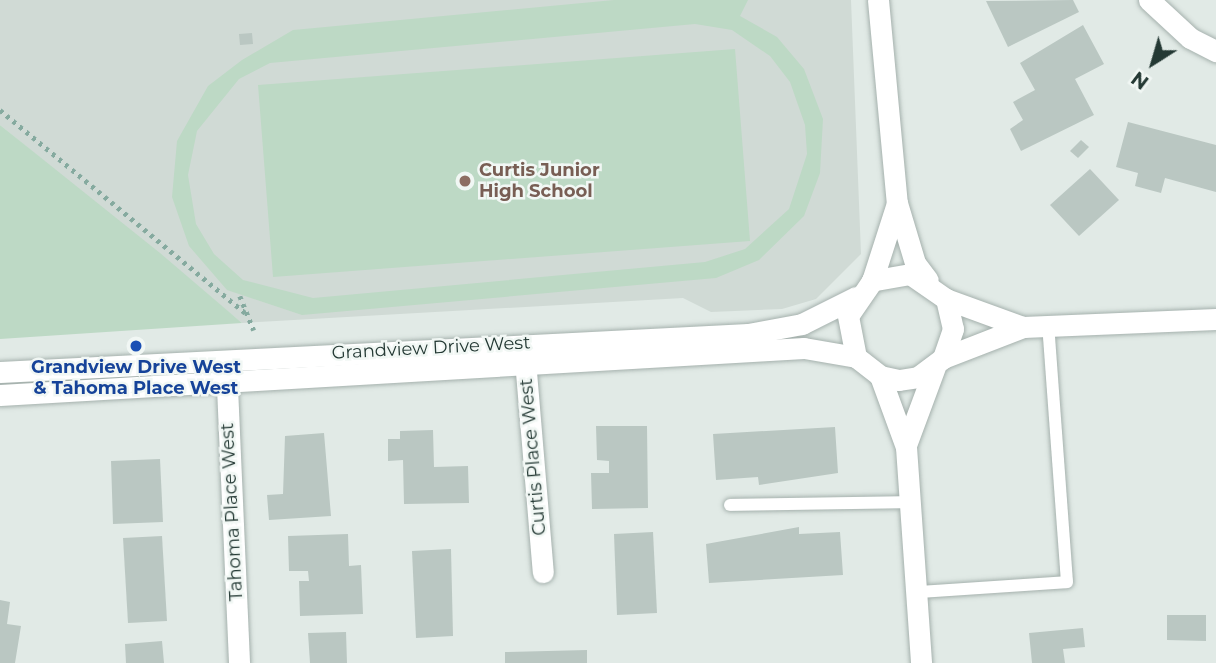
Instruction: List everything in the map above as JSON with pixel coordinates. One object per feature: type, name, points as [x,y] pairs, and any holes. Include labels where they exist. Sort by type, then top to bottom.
[{"type":"street","points":[[878,0],[898,203],[915,263],[946,299],[1023,327]]},
{"type":"street","points":[[1149,0],[1175,26],[1216,51]]},
{"type":"street","points":[[872,281],[898,203]]},
{"type":"street","points":[[921,663],[906,447],[880,376],[856,356],[848,337],[856,296],[872,281],[890,274],[928,280]]},
{"type":"street","name":"Grandview Drive West","points":[[0,372],[524,342],[748,334],[802,324],[856,296]]},
{"type":"street","points":[[906,447],[953,329],[946,299]]},
{"type":"street","points":[[880,376],[918,377],[939,362],[1023,327],[1216,319]]},
{"type":"street","name":"Curtis Place West","points":[[524,342],[542,572]]},
{"type":"street","name":"Grandview Drive West","points":[[0,395],[526,367],[804,348],[856,356]]},
{"type":"street","name":"Tahoma Place West","points":[[226,360],[239,663]]},
{"type":"lane","points":[[918,592],[1067,582],[1048,326]]},
{"type":"lane","points":[[730,505],[911,502]]},
{"type":"path","points":[[0,110],[248,315]]},
{"type":"path","points":[[240,296],[254,330]]},
{"type":"shaded area","name":"Curtis Junior High School","points":[[0,0],[851,0],[861,254],[816,299],[782,309],[711,312],[683,298],[242,323],[0,125]]},
{"type":"green space","points":[[614,0],[748,0],[740,16],[777,37],[804,69],[823,119],[820,173],[804,216],[759,260],[716,278],[302,315],[227,290],[189,246],[172,197],[177,141],[208,86],[242,60],[293,30]],"holes":[[[695,24],[732,30],[770,56],[790,82],[805,125],[807,154],[789,209],[745,249],[705,262],[313,298],[243,280],[214,254],[196,224],[188,175],[197,131],[239,79],[270,63]]]},
{"type":"green space","points":[[735,49],[750,241],[273,277],[258,85]]},
{"type":"green space","points":[[0,125],[160,253],[242,323],[0,339]]},
{"type":"building","points":[[1073,0],[1079,12],[1008,47],[986,1]]},
{"type":"building","points":[[1083,25],[1104,64],[1075,79],[1094,115],[1021,151],[1010,129],[1023,120],[1013,102],[1035,90],[1020,63]]},
{"type":"building","points":[[252,33],[253,44],[240,45],[239,34]]},
{"type":"building","points":[[1128,122],[1216,145],[1216,192],[1165,178],[1161,193],[1135,186],[1138,173],[1116,167]]},
{"type":"building","points":[[1081,140],[1089,147],[1078,158],[1070,151]]},
{"type":"building","points":[[1090,169],[1119,200],[1079,236],[1050,205]]},
{"type":"building","points":[[596,426],[647,426],[648,508],[592,509],[591,473],[609,473],[609,461],[597,460]]},
{"type":"building","points":[[835,427],[838,473],[759,485],[758,477],[716,480],[713,434]]},
{"type":"building","points":[[433,430],[434,467],[468,466],[469,503],[404,504],[403,460],[388,461],[388,439],[400,439],[400,431]]},
{"type":"building","points":[[324,433],[331,516],[269,520],[267,495],[283,494],[285,436]]},
{"type":"building","points":[[160,459],[163,522],[113,524],[111,461]]},
{"type":"building","points":[[799,527],[799,534],[840,532],[843,575],[709,583],[706,544]]},
{"type":"building","points":[[653,532],[657,613],[617,615],[614,534]]},
{"type":"building","points":[[348,534],[349,566],[361,565],[363,614],[300,616],[299,581],[309,581],[308,571],[289,571],[288,536]]},
{"type":"building","points":[[162,536],[167,621],[128,623],[123,538]]},
{"type":"building","points":[[451,549],[453,636],[416,638],[412,551]]},
{"type":"building","points":[[0,600],[10,602],[7,624],[21,626],[15,663],[0,663]]},
{"type":"building","points":[[1167,615],[1206,615],[1206,641],[1167,640]]},
{"type":"building","points":[[1083,628],[1085,647],[1063,649],[1065,663],[1032,663],[1029,633]]},
{"type":"building","points":[[346,632],[347,663],[310,663],[308,633]]},
{"type":"building","points":[[162,641],[164,663],[126,663],[125,644]]},
{"type":"building","points":[[587,650],[587,663],[505,663],[505,652]]},
{"type":"place","name":"Curtis Junior High School","points":[[465,181]]},
{"type":"place","name":"Grandview Drive West & Tahoma Place West","points":[[136,346]]}]
